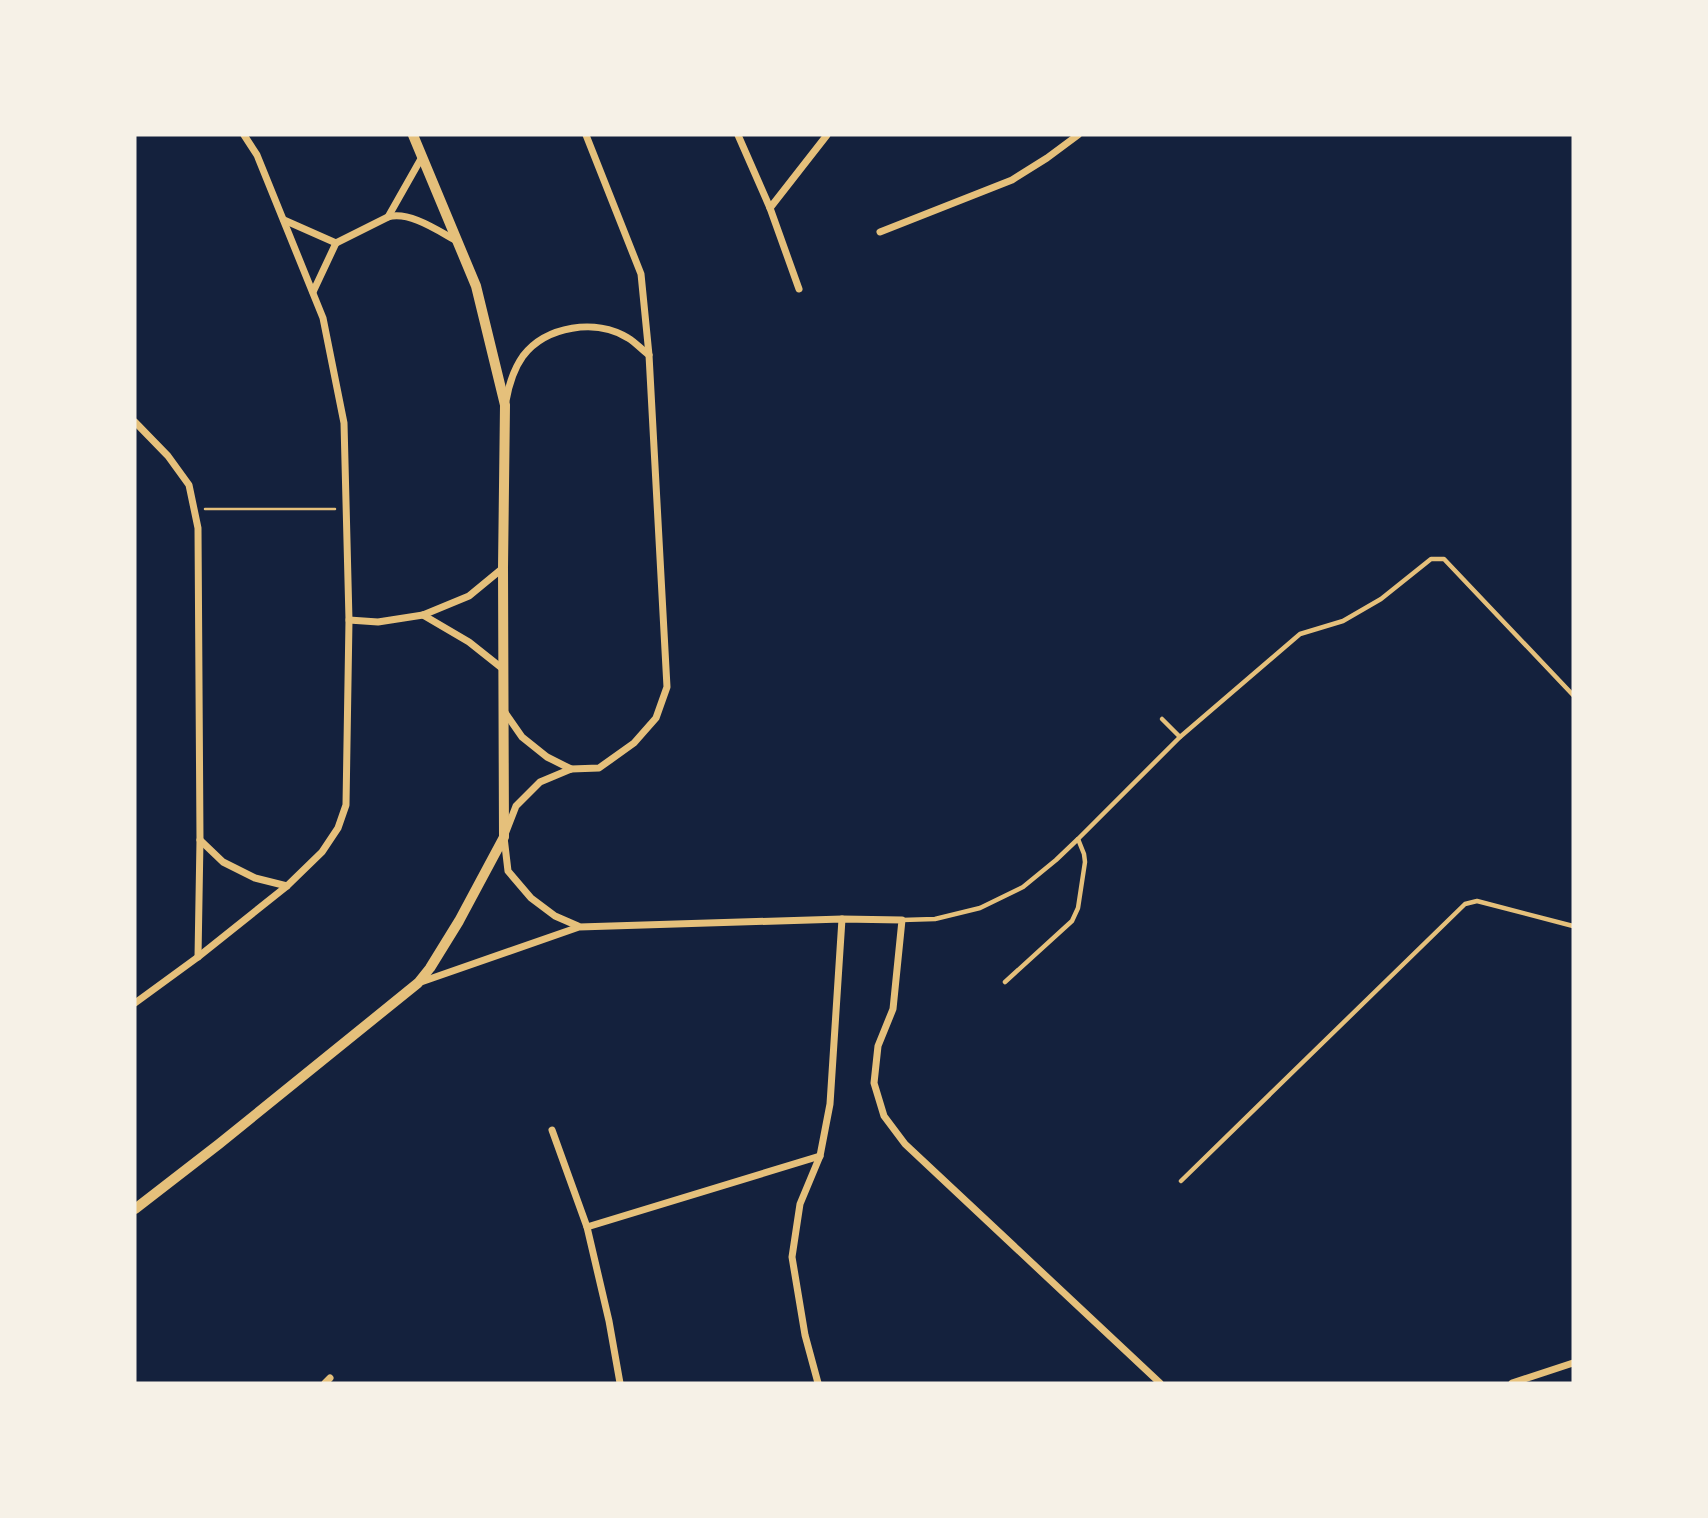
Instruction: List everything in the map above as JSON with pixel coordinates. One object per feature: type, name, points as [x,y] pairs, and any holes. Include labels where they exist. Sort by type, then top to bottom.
[{"type":"street","points":[[135,1003],[287,886],[322,852],[338,828],[346,805],[349,620],[344,423],[323,318],[257,155],[244,135]]},
{"type":"street","points":[[413,135],[476,286],[505,405]]},
{"type":"street","points":[[135,1209],[418,983],[459,921],[487,871],[516,806],[540,782],[571,769],[599,768],[634,743],[656,718],[667,687],[649,355],[641,274],[586,135]]},
{"type":"street","points":[[738,135],[770,208],[799,289]]},
{"type":"street","points":[[770,208],[827,135]]},
{"type":"street","points":[[880,232],[1012,180],[1078,135]]},
{"type":"street","points":[[388,218],[422,156]]},
{"type":"street","points":[[313,292],[336,243],[396,215],[423,222],[457,240]]},
{"type":"street","points":[[284,220],[336,243]]},
{"type":"street","points":[[579,927],[555,916],[531,898],[508,871],[504,837],[503,710],[505,405],[510,378],[524,354],[546,336],[573,327],[601,328],[627,337],[649,355]]},
{"type":"street","points":[[137,426],[168,456],[189,485],[198,528],[198,957]]},
{"type":"street","points":[[349,620],[378,622],[423,615],[469,596],[503,568]]},
{"type":"street","points":[[423,615],[468,642],[503,669]]},
{"type":"street","points":[[503,710],[522,737],[547,757],[571,769]]},
{"type":"street","points":[[200,840],[223,862],[255,878],[287,886]]},
{"type":"street","points":[[418,983],[579,927],[842,919],[902,920],[893,1009],[878,1045],[874,1083],[884,1116],[905,1144],[1160,1383]]},
{"type":"street","points":[[818,1383],[805,1335],[792,1257],[800,1204],[820,1157],[830,1104],[842,919]]},
{"type":"street","points":[[552,1130],[587,1227],[620,1383]]},
{"type":"street","points":[[587,1227],[820,1157]]},
{"type":"street","points":[[1512,1383],[1573,1363]]},
{"type":"lane","points":[[902,920],[935,919],[980,908],[1023,887],[1078,839],[1180,737],[1300,634],[1343,621],[1381,599],[1431,559],[1444,559],[1573,695]]},
{"type":"lane","points":[[1162,719],[1180,737]]},
{"type":"lane","points":[[1005,982],[1076,915],[1085,862],[1078,839]]},
{"type":"lane","points":[[1181,1181],[1465,904],[1477,901],[1573,926]]},
{"type":"path","points":[[194,509],[347,509]]}]
